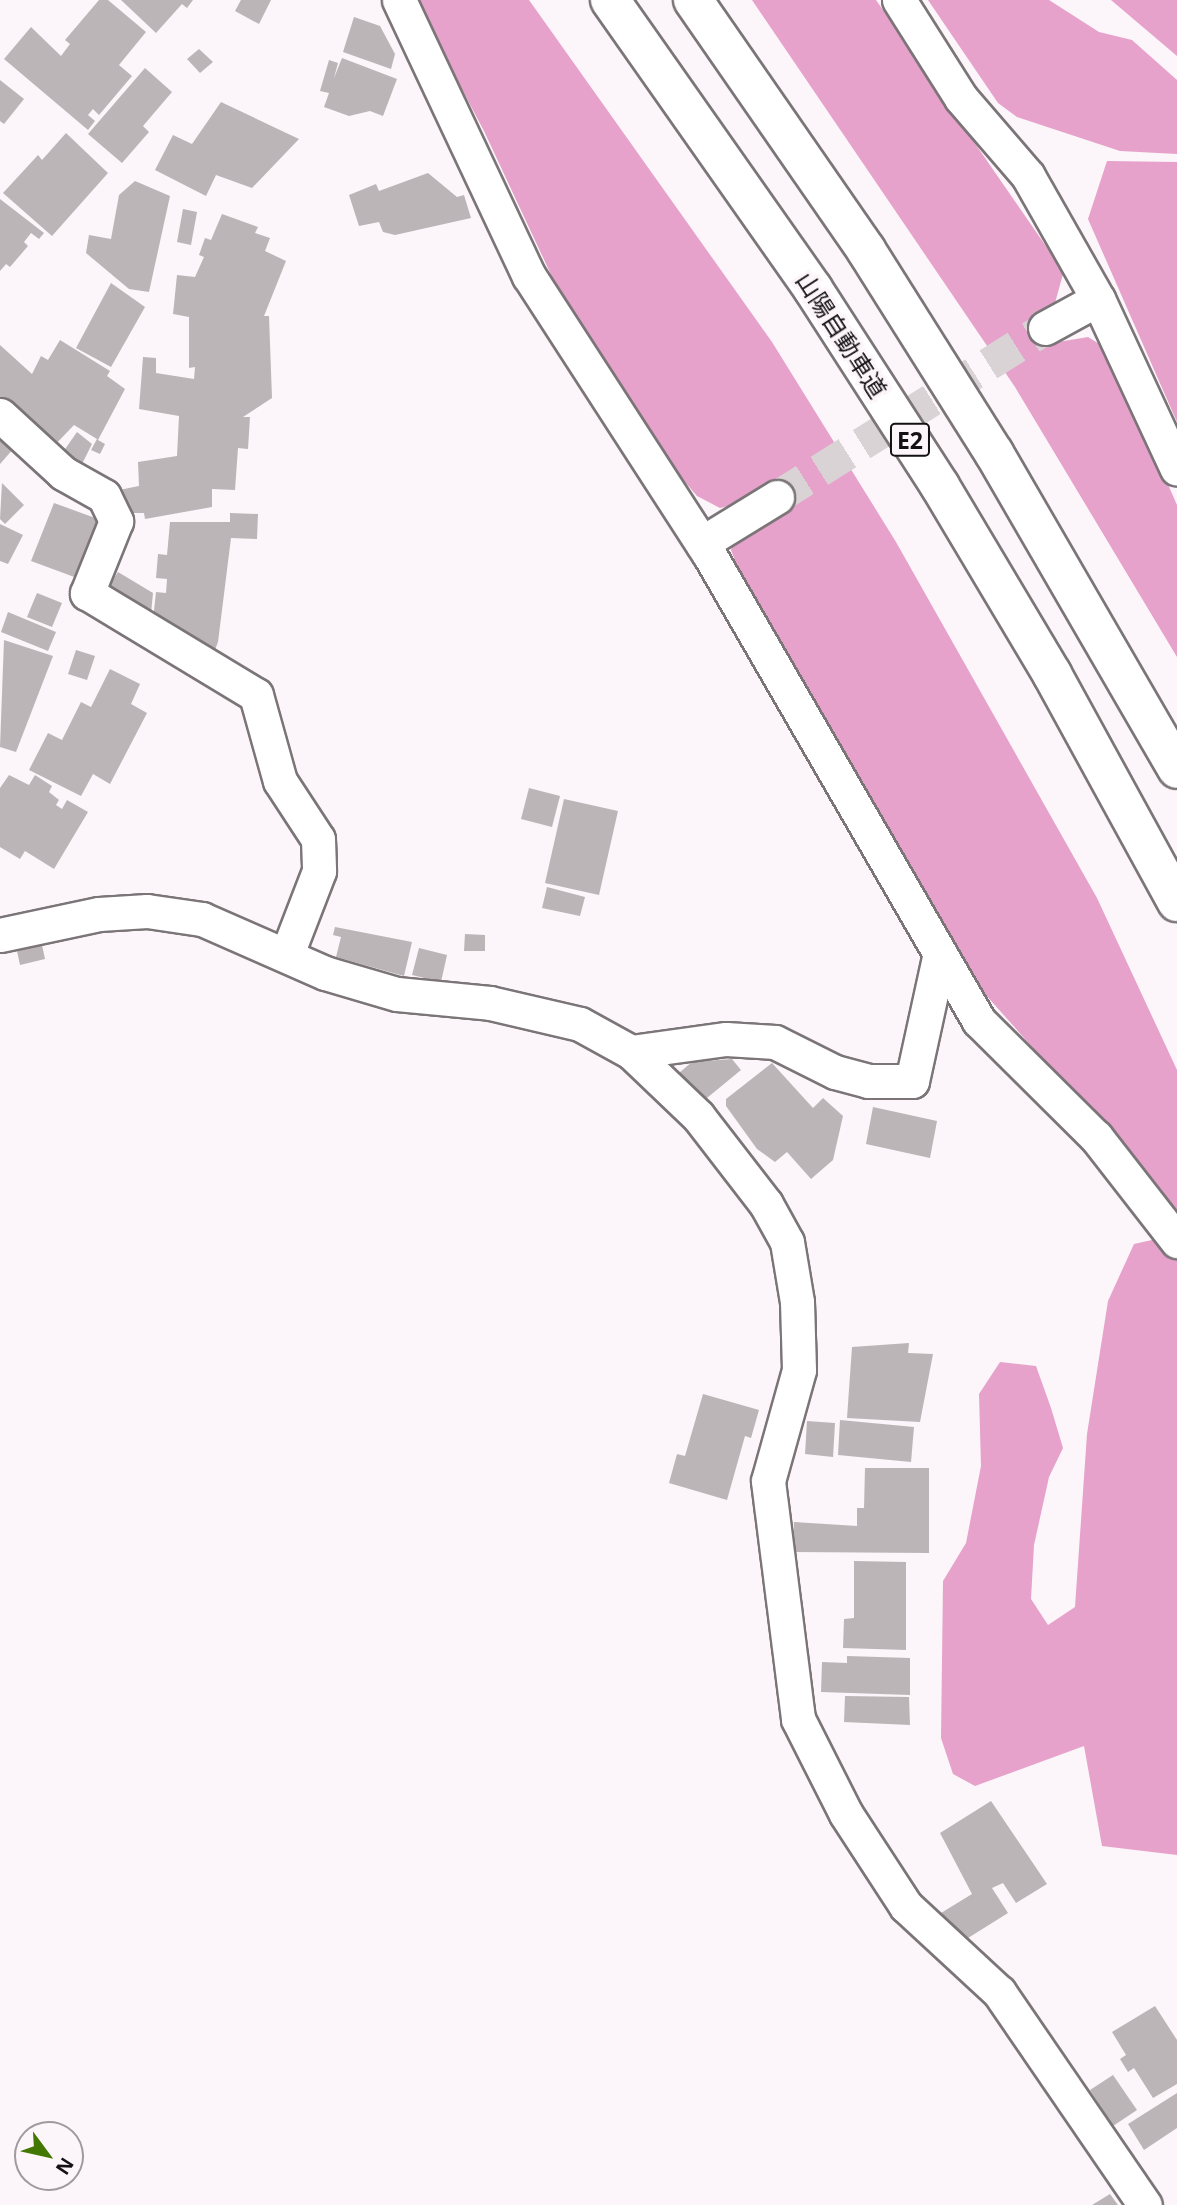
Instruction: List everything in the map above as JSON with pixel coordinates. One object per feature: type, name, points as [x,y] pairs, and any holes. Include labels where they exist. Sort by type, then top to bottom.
[{"type":"highway","name":"山陽自動車道","points":[[610,0],[813,289],[940,486],[1052,674],[1177,902]]},
{"type":"highway","name":"E2","points":[[693,0],[866,250],[994,453],[1177,769]]},
{"type":"street","points":[[399,0],[529,276],[702,543],[939,957],[979,1021],[1096,1137],[1177,1241]]},
{"type":"street","points":[[899,0],[961,98],[1028,177],[1098,299],[1177,469]]},
{"type":"street","points":[[1045,328],[1098,299]]},
{"type":"street","points":[[0,415],[63,474],[104,496],[116,520],[87,593],[256,695],[279,781],[317,839],[319,871],[287,954]]},
{"type":"street","points":[[702,543],[777,497]]},
{"type":"street","points":[[0,934],[99,914],[147,911],[202,919],[287,954],[325,973],[397,994],[490,1003],[580,1024],[631,1052],[698,1116],[766,1204],[787,1242],[797,1302],[799,1370],[768,1482],[798,1719],[846,1814],[906,1906],[999,1992],[1144,2205]]},
{"type":"street","points":[[631,1052],[726,1039],[775,1042],[835,1072],[868,1081],[912,1081],[939,957]]},
{"type":"shaded area","points":[[415,0],[529,0],[772,342],[896,542],[1097,898],[1177,1070],[1177,1220],[1097,1120],[985,994],[739,571],[731,550],[750,501],[720,508],[697,496],[661,454],[554,281],[484,131]]},
{"type":"shaded area","points":[[752,0],[876,0],[1052,255],[1063,274],[1055,303],[1032,314],[1046,344],[1088,337],[1109,350],[1177,505],[1177,657],[1015,387]]},
{"type":"shaded area","points":[[928,0],[1049,0],[1099,32],[1132,40],[1177,80],[1177,154],[1120,151],[1017,117],[998,103]]},
{"type":"shaded area","points":[[1111,0],[1177,0],[1177,56]]},
{"type":"shaded area","points":[[1107,161],[1177,162],[1177,422],[1088,219]]},
{"type":"shaded area","points":[[1161,1238],[1177,1254],[1177,1855],[1102,1846],[1084,1746],[975,1786],[953,1774],[941,1738],[943,1581],[966,1543],[981,1466],[979,1394],[1000,1362],[1036,1366],[1063,1448],[1049,1477],[1034,1545],[1031,1599],[1048,1625],[1075,1607],[1087,1434],[1108,1301],[1134,1244]]},
{"type":"building","points":[[99,0],[108,0],[146,32],[119,65],[132,76],[99,115],[93,109],[88,115],[95,121],[88,130],[4,59],[31,27],[61,56],[70,44],[65,40]]},
{"type":"building","points":[[121,0],[193,0],[187,8],[182,4],[156,33]]},
{"type":"building","points":[[241,0],[271,0],[259,24],[235,11]]},
{"type":"building","points":[[354,17],[380,26],[395,54],[391,69],[343,52]]},
{"type":"building","points":[[199,49],[213,62],[200,73],[187,59]]},
{"type":"building","points":[[342,58],[397,79],[383,116],[370,111],[349,116],[324,107],[329,93],[320,91],[329,60],[338,63],[334,78]]},
{"type":"building","points":[[145,68],[172,92],[143,126],[149,132],[122,163],[88,134]]},
{"type":"building","points":[[0,80],[24,99],[4,124],[0,121]]},
{"type":"building","points":[[221,102],[299,139],[252,188],[216,175],[206,196],[155,170],[173,135],[192,144]]},
{"type":"building","points":[[66,133],[108,173],[52,236],[3,193],[38,155],[42,160]]},
{"type":"building","points":[[428,173],[457,197],[464,195],[471,218],[395,235],[383,232],[379,222],[359,226],[349,195],[376,184],[379,191]]},
{"type":"building","points":[[135,181],[170,196],[149,292],[129,289],[86,253],[89,235],[111,239],[119,195]]},
{"type":"building","points":[[0,199],[44,233],[39,239],[31,233],[24,242],[28,246],[10,267],[6,264],[0,271]]},
{"type":"building","points":[[183,209],[197,212],[191,245],[177,242]]},
{"type":"building","points":[[222,214],[258,227],[255,233],[270,238],[265,251],[286,261],[264,316],[269,316],[272,398],[243,417],[250,417],[248,449],[238,448],[235,490],[212,489],[212,507],[145,519],[144,513],[125,513],[119,490],[139,486],[138,462],[177,456],[179,416],[139,409],[143,357],[156,358],[156,373],[194,379],[195,367],[189,368],[189,317],[173,314],[177,275],[195,277],[204,257],[199,255],[205,238],[211,240]]},
{"type":"building","points":[[111,283],[145,307],[111,367],[76,348]]},
{"type":"building","points":[[60,340],[110,371],[107,376],[125,389],[98,440],[105,444],[100,454],[91,450],[97,439],[74,425],[51,449],[0,403],[0,345],[32,374],[41,356],[48,360]]},
{"type":"building","points":[[77,432],[92,444],[81,466],[63,452]]},
{"type":"building","points":[[0,437],[14,448],[0,464]]},
{"type":"building","points":[[2,483],[24,505],[5,524],[0,519]]},
{"type":"building","points":[[54,503],[98,519],[77,578],[31,561]]},
{"type":"building","points":[[230,513],[258,514],[257,539],[231,538],[218,642],[215,650],[193,648],[152,629],[156,592],[166,593],[167,579],[156,578],[158,554],[167,555],[170,522],[230,522]]},
{"type":"building","points":[[0,524],[23,535],[8,564],[0,561]]},
{"type":"building","points":[[118,572],[153,593],[150,624],[102,597],[109,576],[114,578]]},
{"type":"building","points":[[37,593],[62,603],[52,627],[27,617]]},
{"type":"building","points":[[8,612],[56,632],[48,651],[1,632]]},
{"type":"building","points":[[4,640],[53,656],[16,752],[0,747]]},
{"type":"building","points":[[76,650],[95,656],[87,680],[68,674]]},
{"type":"building","points":[[110,669],[140,684],[131,704],[147,713],[110,784],[93,774],[81,796],[29,770],[48,733],[62,740],[81,702],[91,707]]},
{"type":"building","points":[[9,775],[29,785],[35,775],[52,786],[49,792],[59,800],[56,805],[62,809],[67,800],[88,812],[54,869],[25,851],[20,859],[0,847],[0,788]]},
{"type":"building","points":[[529,788],[560,796],[552,827],[521,819]]},
{"type":"building","points":[[564,799],[618,811],[599,895],[545,883]]},
{"type":"building","points":[[547,887],[585,897],[580,916],[542,908]]},
{"type":"building","points":[[335,927],[412,942],[404,976],[336,957],[341,937],[333,935]]},
{"type":"building","points":[[465,934],[485,935],[485,951],[464,951]]},
{"type":"building","points":[[42,945],[45,959],[20,965],[17,951]]},
{"type":"building","points":[[419,948],[447,955],[441,982],[412,975]]},
{"type":"building","points":[[732,1059],[741,1070],[702,1102],[679,1073],[692,1062]]},
{"type":"building","points":[[772,1063],[813,1108],[823,1098],[843,1116],[833,1160],[811,1179],[787,1152],[775,1162],[757,1149],[726,1106],[726,1099]]},
{"type":"building","points":[[873,1107],[937,1121],[930,1158],[866,1144]]},
{"type":"building","points":[[909,1343],[908,1353],[933,1354],[920,1422],[847,1418],[852,1347]]},
{"type":"building","points":[[703,1394],[759,1410],[751,1438],[745,1436],[727,1500],[669,1483],[677,1454],[685,1456]]},
{"type":"building","points":[[840,1420],[914,1427],[911,1462],[838,1455]]},
{"type":"building","points":[[807,1421],[835,1423],[833,1457],[805,1454]]},
{"type":"building","points":[[865,1468],[929,1468],[929,1553],[793,1552],[794,1522],[857,1526],[857,1508],[864,1508]]},
{"type":"building","points":[[854,1561],[906,1562],[906,1650],[843,1648],[844,1619],[854,1618]]},
{"type":"building","points":[[847,1656],[910,1658],[910,1695],[821,1692],[822,1662],[847,1663]]},
{"type":"building","points":[[845,1696],[909,1697],[910,1725],[844,1722]]},
{"type":"building","points":[[991,1801],[1047,1884],[1016,1903],[1003,1883],[992,1888],[1008,1913],[960,1943],[941,1913],[972,1894],[940,1833]]},
{"type":"building","points":[[1155,2006],[1177,2040],[1177,2084],[1153,2098],[1134,2068],[1128,2072],[1120,2059],[1126,2055],[1112,2032]]},
{"type":"building","points":[[1113,2075],[1137,2110],[1113,2126],[1090,2090]]},
{"type":"building","points":[[1177,2093],[1177,2128],[1144,2150],[1128,2124]]},
{"type":"building","points":[[1110,2194],[1118,2205],[1092,2205]]},
{"type":"tunnel","points":[[777,497],[1045,328]]}]
